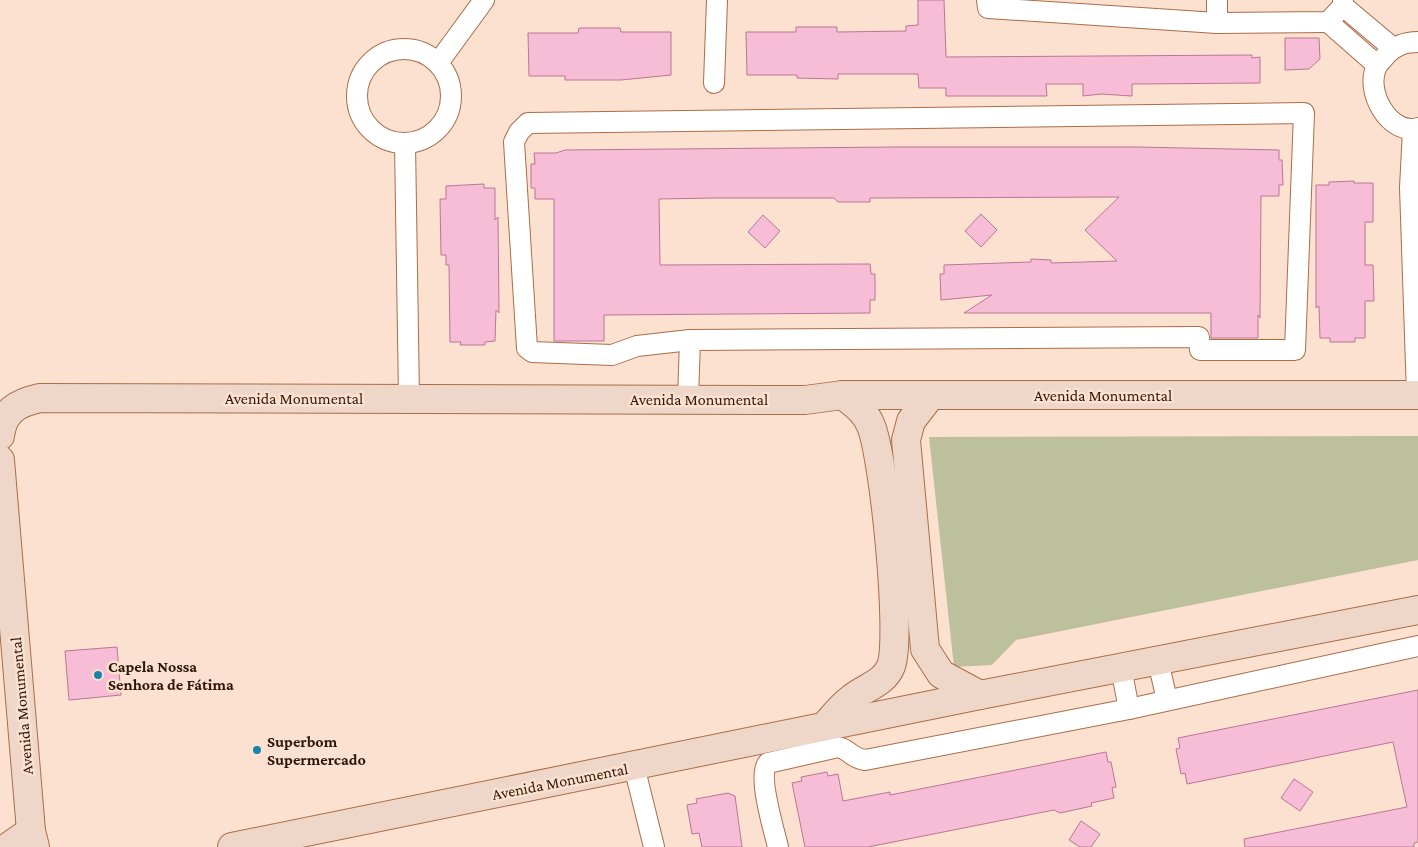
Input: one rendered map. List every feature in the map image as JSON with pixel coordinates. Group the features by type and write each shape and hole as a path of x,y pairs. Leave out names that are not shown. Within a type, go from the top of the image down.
{"street":[{"path":"438,63 484,0"},
{"path":"714,82 716,0"},
{"path":"988,0 988,8 1111,8 1217,23 1328,22 1377,65"},
{"path":"1217,0 1217,23"},
{"path":"1328,22 1343,3 1393,48"},
{"path":"1417,395 1410,188 1416,129 1399,125 1382,112 1374,92 1377,65 1393,48 1407,42 1418,42"},
{"path":"395,50 418,51 438,63 448,78 451,96 448,114 438,129 423,140 404,143 382,138 365,122 357,101 360,78 374,59 395,50"},
{"path":"1304,113 1296,350 1200,350 1199,336 690,340 636,346 612,355 532,352 527,348 514,142 528,123 1304,113"},
{"path":"404,143 409,398"},
{"path":"688,399 690,340"},
{"path":"931,394 910,421 906,440 925,649 942,674 980,695"},
{"name":"Avenida Monumental","path":"0,436 5,408 40,398 805,400 843,395 931,394 1417,395"},
{"path":"825,726 851,698 882,680 890,667 895,649 889,541 876,442 870,424 862,410 843,395"},
{"name":"Avenida Monumental","path":"0,460 33,839 8,847"},
{"name":"Avenida Monumental","path":"232,847 980,695 1418,610"},
{"path":"778,847 764,782 764,770 768,763 838,747 846,750 853,757 865,760 1128,709 1418,646"},
{"path":"1158,661 1167,700"},
{"path":"1121,668 1128,709"},
{"path":"634,766 654,847"}],"green space":[{"path":"1418,436 1418,560 1016,640 992,665 954,667 929,437"}],"building":[{"path":"918,0 944,0 946,57 1252,55 1252,58 1260,57 1260,83 1132,84 1132,96 1101,94 1083,96 1083,84 1046,84 1047,96 946,96 946,88 919,88 918,74 838,74 838,79 797,78 797,75 747,75 746,32 796,32 796,27 837,27 837,32 906,31 906,26 918,25"},
{"path":"579,28 620,28 621,32 671,32 671,75 621,80 565,80 565,76 529,76 528,33 578,33"},
{"path":"1285,38 1319,38 1320,59 1309,69 1285,70"},
{"path":"1137,147 1279,150 1279,160 1282,160 1283,185 1279,185 1279,196 1261,196 1260,318 1258,315 1258,338 1211,338 1211,313 964,313 992,295 941,300 940,274 944,274 944,265 1031,262 1031,259 1051,260 1051,263 1117,261 1085,230 1119,197 870,198 870,202 838,202 834,198 713,198 659,199 660,265 870,264 871,274 875,274 875,300 870,300 870,313 604,315 604,341 554,341 554,199 535,199 535,188 531,188 531,164 535,164 534,153 556,153 565,150"},
{"path":"1354,181 1354,183 1373,183 1373,222 1365,222 1365,265 1373,265 1374,301 1365,301 1365,338 1355,338 1355,342 1330,342 1330,338 1320,338 1319,306 1316,308 1316,185 1329,185 1329,182"},
{"path":"484,184 484,188 495,188 495,220 498,217 499,313 496,310 495,341 485,342 485,345 460,345 461,342 450,342 449,265 446,265 446,255 441,255 440,199 446,199 446,186"},
{"path":"981,214 997,230 981,247 965,231"},
{"path":"763,215 780,231 765,248 748,232"},
{"path":"117,647 121,695 69,700 65,651"},
{"path":"1418,690 1418,842 1414,843 1414,847 1245,847 1244,839 1407,807 1393,742 1187,784 1185,773 1181,774 1176,749 1180,748 1178,738"},
{"path":"1106,752 1108,762 1111,762 1116,787 1112,788 1114,798 1091,803 1092,806 1060,813 1054,810 868,847 805,847 792,783 802,781 801,777 827,772 828,776 838,774 843,801 890,792 890,795"},
{"path":"1294,779 1313,792 1300,811 1281,798"},
{"path":"728,793 735,796 742,847 702,847 699,833 692,834 687,805 697,803 696,799"},
{"path":"1081,821 1100,834 1091,847 1080,847 1069,840"}],"place":[{"name":"Capela Nossa Senhora de Fátima","path":"98,675"},
{"name":"Superbom Supermercado","path":"257,750"}]}
